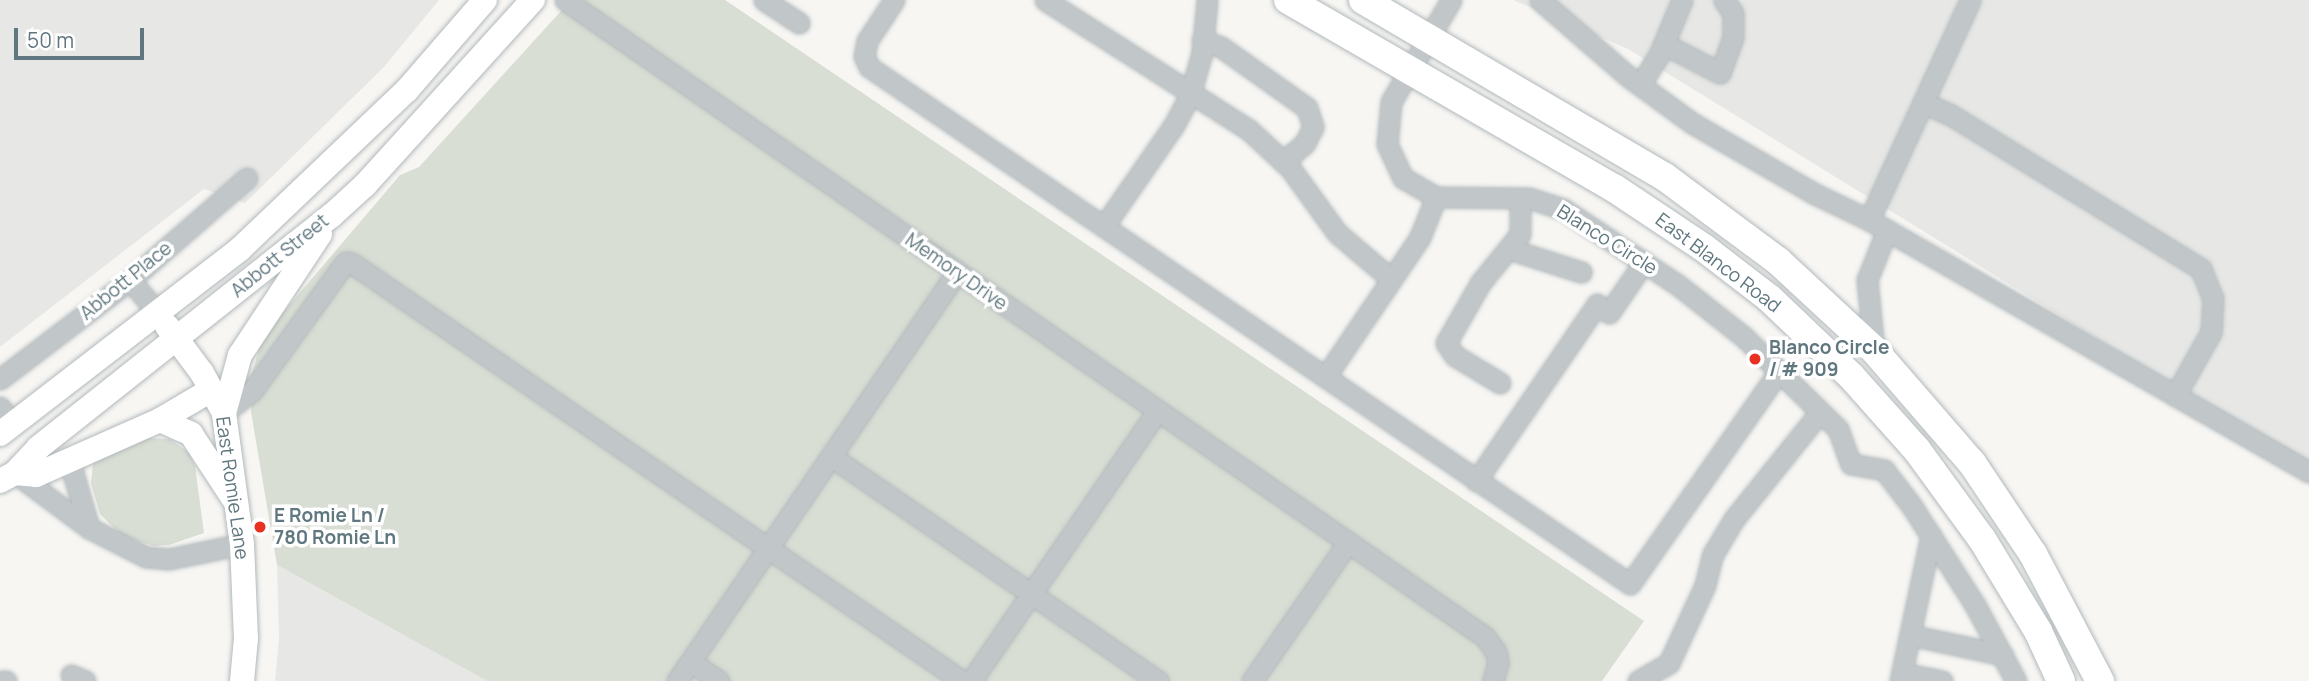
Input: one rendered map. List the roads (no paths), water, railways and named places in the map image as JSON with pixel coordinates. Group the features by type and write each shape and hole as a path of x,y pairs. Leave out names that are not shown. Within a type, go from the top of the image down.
{"highway":[{"name":"East Blanco Road","path":"1289,0 1614,188 1704,248 1769,298 1851,376 1917,450 1982,539 2038,631 2061,681"},
{"name":"East Blanco Road","path":"1363,0 1685,191 1778,261 1874,350 1972,463 2026,542 2073,624 2100,681"}],"main road":[{"name":"Abbott Street","path":"4,422 158,313 240,249 407,90 485,0"},
{"name":"Abbott Street","path":"7,477 38,448 331,216 365,185 533,0"},
{"path":"224,413 240,355 331,216"},
{"name":"East Romie Lane","path":"158,313 224,413 242,544 246,638 243,681"},
{"path":"7,477 36,475 160,419 211,390"},
{"path":"160,419 191,434 238,504"}],"street":[{"name":"Memory Drive","path":"565,0 1346,544 1485,637 1496,652 1498,663 1493,681"},
{"path":"764,0 799,23"},
{"path":"894,0 867,41 864,56 870,67 1630,584 1779,371"},
{"path":"1045,0 1190,95 1249,130 1283,162 1337,233 1391,279"},
{"path":"1104,226 1174,125 1190,95 1202,40 1207,0"},
{"name":"Blanco Circle","path":"1451,0 1391,102 1387,144 1403,178 1436,197 1520,198 1563,209 1644,262 1709,309 1779,371 1840,434 1851,464 1884,470 1931,535"},
{"path":"1540,0 1640,85 1692,123 1813,193 1878,225 2309,472"},
{"path":"1640,85 1664,44 1682,0"},
{"path":"1664,44 1720,73 1733,38 1733,13 1724,0"},
{"path":"1874,350 1867,280 1878,225 1924,103 1969,0"},
{"path":"1202,40 1221,47 1307,108 1313,127 1305,143 1283,162"},
{"path":"1924,103 1951,115 2201,269 2213,298 2211,332 2175,396"},
{"name":"Abbott Place","path":"0,379 130,280 247,178"},
{"path":"1326,376 1420,237 1436,197"},
{"path":"1500,383 1455,356 1446,343 1482,282 1520,234 1520,198"},
{"path":"1509,249 1581,272"},
{"path":"224,413 253,391 346,262 353,264 962,681"},
{"path":"1476,481 1597,304 1609,313 1644,262"},
{"path":"677,681 956,273"},
{"path":"130,280 158,313"},
{"path":"971,681 1157,411"},
{"path":"1638,681 1669,663 1705,585 1713,554 1734,519 1820,412"},
{"path":"832,457 1030,596 1158,681"},
{"path":"69,459 89,528"},
{"path":"7,477 89,528 146,557 169,559 242,544"},
{"path":"1931,535 1901,677 1942,681"},
{"path":"1931,535 2003,654 2016,681"},
{"path":"1252,681 1346,544"},
{"path":"1910,635 2003,654"},
{"path":"691,662 719,681"}],"place":[{"name":"Blanco Circle / # 909","path":"1755,359"},
{"name":"E Romie Ln / 780 Romie Ln","path":"260,527"}]}
